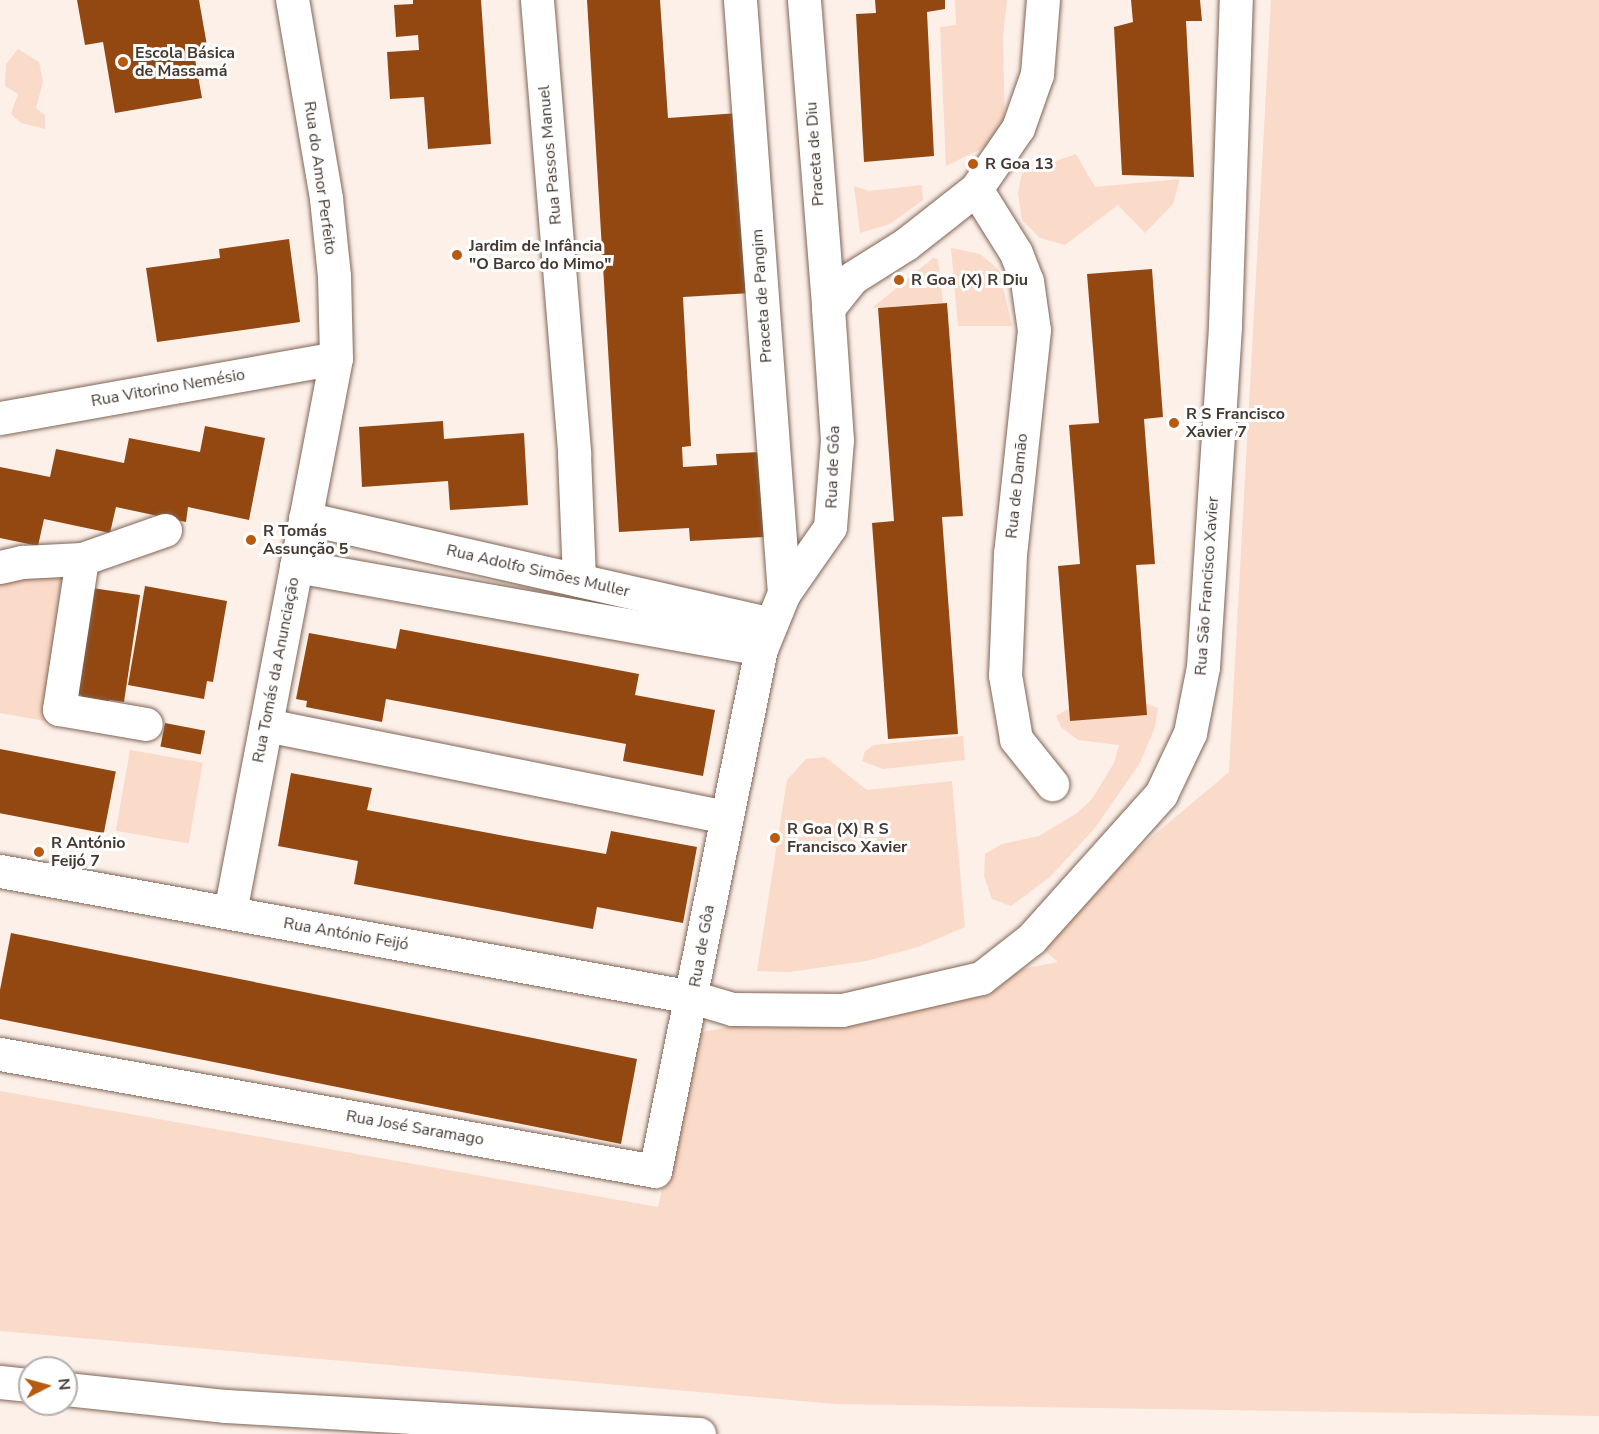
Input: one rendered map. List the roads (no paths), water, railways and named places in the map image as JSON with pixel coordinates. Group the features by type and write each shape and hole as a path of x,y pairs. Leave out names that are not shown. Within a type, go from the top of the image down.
{"main road":[{"name":"Rua do Amor Perfeito","path":"292,0 326,198 334,276 336,358"},
{"name":"Rua Passos Manuel","path":"537,0 574,454 579,580"},
{"name":"Praceta de Pangim","path":"740,0 784,593"},
{"name":"Praceta de Diu","path":"804,0 828,308"},
{"path":"828,308 852,278 906,244 976,189 1018,128 1026,106 1037,74 1042,0"},
{"name":"Rua São Francisco Xavier","path":"693,998 732,1009 842,1010 981,978 1031,939 1161,794 1190,733 1203,668 1229,246 1236,0"},
{"name":"Rua de Damão","path":"976,189 1016,253 1027,281 1034,330 1010,553 1005,675 1016,739 1052,784"},
{"name":"Rua de Gôa","path":"693,998 726,817 766,637 784,593 831,527 837,440 828,308"},
{"name":"Rua Vitorino Nemésio","path":"0,418 336,358"},
{"name":"Rua Tomás da Anunciação","path":"230,912 336,358"},
{"name":"Rua Adolfo Simões Muller","path":"305,518 579,580 766,637"},
{"path":"0,567 22,562 82,559 165,530"},
{"path":"82,559 60,709 146,724"},
{"name":"Rua Adolfo Simões Muller","path":"296,566 766,637"},
{"path":"266,725 726,817"},
{"name":"Rua António Feijó","path":"0,871 693,998"},
{"name":"Rua José Saramago","path":"0,1054 655,1171 693,998"},
{"path":"0,1382 18,1384"},
{"path":"78,1390 226,1406 699,1434"}],"place":[{"name":"Escola Básica de Massamá","path":"123,62"},
{"name":"R Goa 13","path":"973,164"},
{"name":"Jardim de Infância \"O Barco do Mimo\"","path":"457,255"},
{"name":"R Goa (X) R Diu","path":"899,280"},
{"name":"R S Francisco Xavier 7","path":"1174,423"},
{"name":"R Tomás Assunção 5","path":"251,540"},
{"name":"R Goa (X) R S Francisco Xavier","path":"775,838"},
{"name":"R António Feijó 7","path":"39,852"}]}
